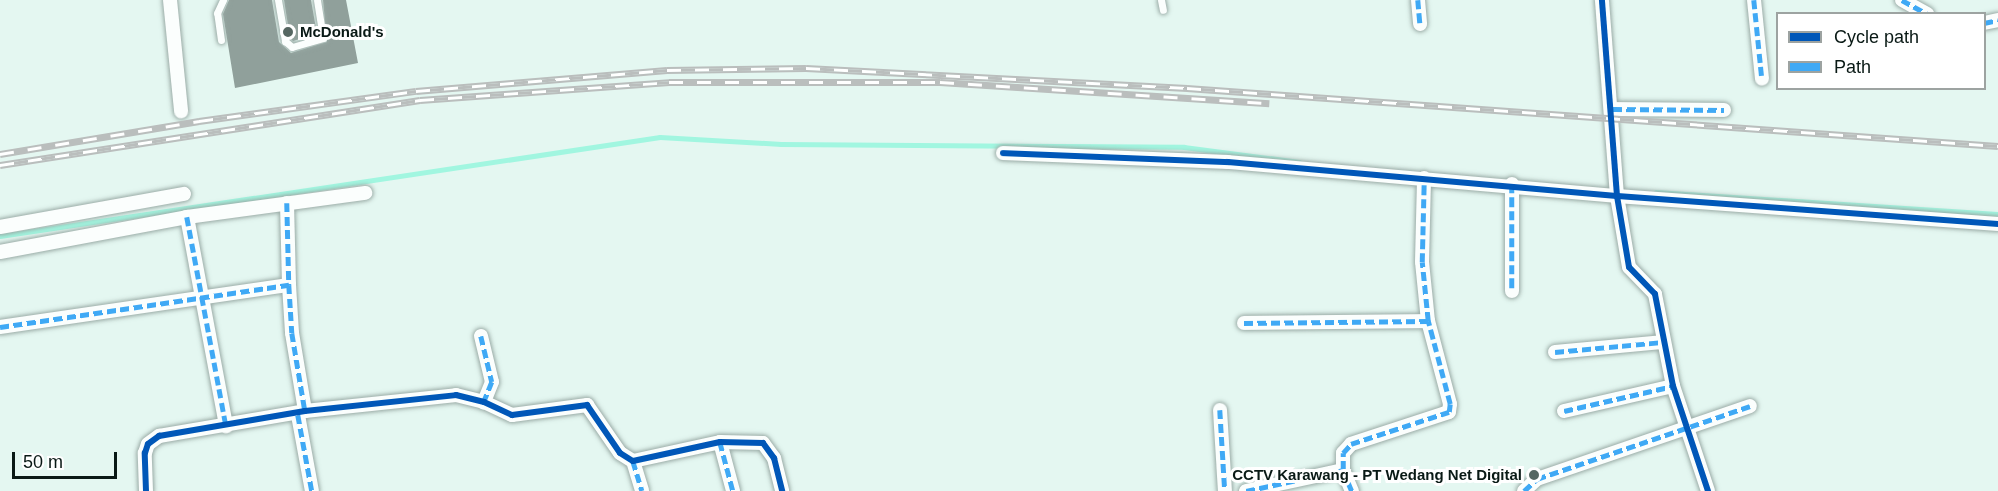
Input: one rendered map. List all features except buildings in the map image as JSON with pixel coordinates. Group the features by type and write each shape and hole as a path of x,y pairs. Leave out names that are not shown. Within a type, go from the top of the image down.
{"street":[{"path":"170,0 181,111"},
{"path":"1418,0 1420,24"},
{"path":"1602,0 1613,109 1617,192 1629,267 1655,294 1662,342 1673,386 1708,491"},
{"path":"1754,0 1762,79"},
{"path":"1902,0 1923,12"},
{"path":"1613,109 1724,111"},
{"path":"1003,153 1123,155 1617,192 1998,224"},
{"path":"1352,491 1343,470 1343,453 1351,444 1449,412 1450,404 1428,321 1422,262 1424,178"},
{"path":"1512,184 1512,291"},
{"path":"0,227 119,218 187,217 365,193"},
{"path":"0,252 119,218 184,194"},
{"path":"287,203 292,333 312,491"},
{"path":"187,217 226,426"},
{"path":"0,327 289,285"},
{"path":"1244,323 1428,321"},
{"path":"481,336 492,382 484,402"},
{"path":"1555,352 1662,342"},
{"path":"1564,411 1673,386"},
{"path":"146,491 145,453 152,440 302,413 438,396 484,402 512,416 587,405 620,453 633,461 642,491"},
{"path":"1524,491 1537,479 1686,430 1750,406"},
{"path":"1220,410 1225,491"},
{"path":"633,461 720,442 767,445 774,458 782,491"},
{"path":"720,442 733,491"},
{"path":"1246,491 1343,470"}],"lane":[{"path":"221,40 217,13 223,0"},
{"path":"278,0 285,41 292,47 323,38 317,0"},
{"path":"1161,0 1163,10"}],"waterway":[{"path":"0,236 660,137 781,144 1184,147 1299,162"},
{"path":"1656,192 1998,214"}],"railway":[{"path":"0,154 199,121 416,91 667,70 806,68 1187,88 1998,146"},
{"path":"0,165 420,100 669,82 940,82 1269,103"}],"marked path":[{"path":"1418,0 1420,24"},
{"path":"1754,0 1762,79"},
{"path":"1902,0 1923,12"},
{"path":"1986,23 1998,20"},
{"path":"1613,109 1724,110"},
{"path":"1244,323 1428,321 1422,262 1424,178"},
{"path":"1512,184 1512,291"},
{"path":"287,203 289,285"},
{"path":"187,217 226,426"},
{"path":"0,327 289,285 292,333 305,411"},
{"path":"1343,470 1343,453 1351,444 1449,412 1450,404 1428,321"},
{"path":"481,336 492,382 484,402"},
{"path":"1555,352 1662,342"},
{"path":"1564,411 1673,386"},
{"path":"1524,491 1537,479 1750,406"},
{"path":"1220,410 1225,491"},
{"path":"298,415 312,491"},
{"path":"720,442 733,491"},
{"path":"633,461 642,491"},
{"path":"1246,491 1343,470 1352,491"}],"cycle path":[{"path":"1003,153 1228,162 1617,196 1602,0"},
{"path":"1708,491 1673,386 1655,294 1629,267 1617,196 1998,224"},
{"path":"146,491 145,453 148,444 159,436 305,411 456,395 484,402 512,415 587,405 620,453 633,461 720,442 763,443 774,458 782,491"}],"place":[{"name":"McDonald's","path":"288,32"},
{"name":"CCTV Karawang - PT Wedang Net Digital","path":"1534,475"}]}
